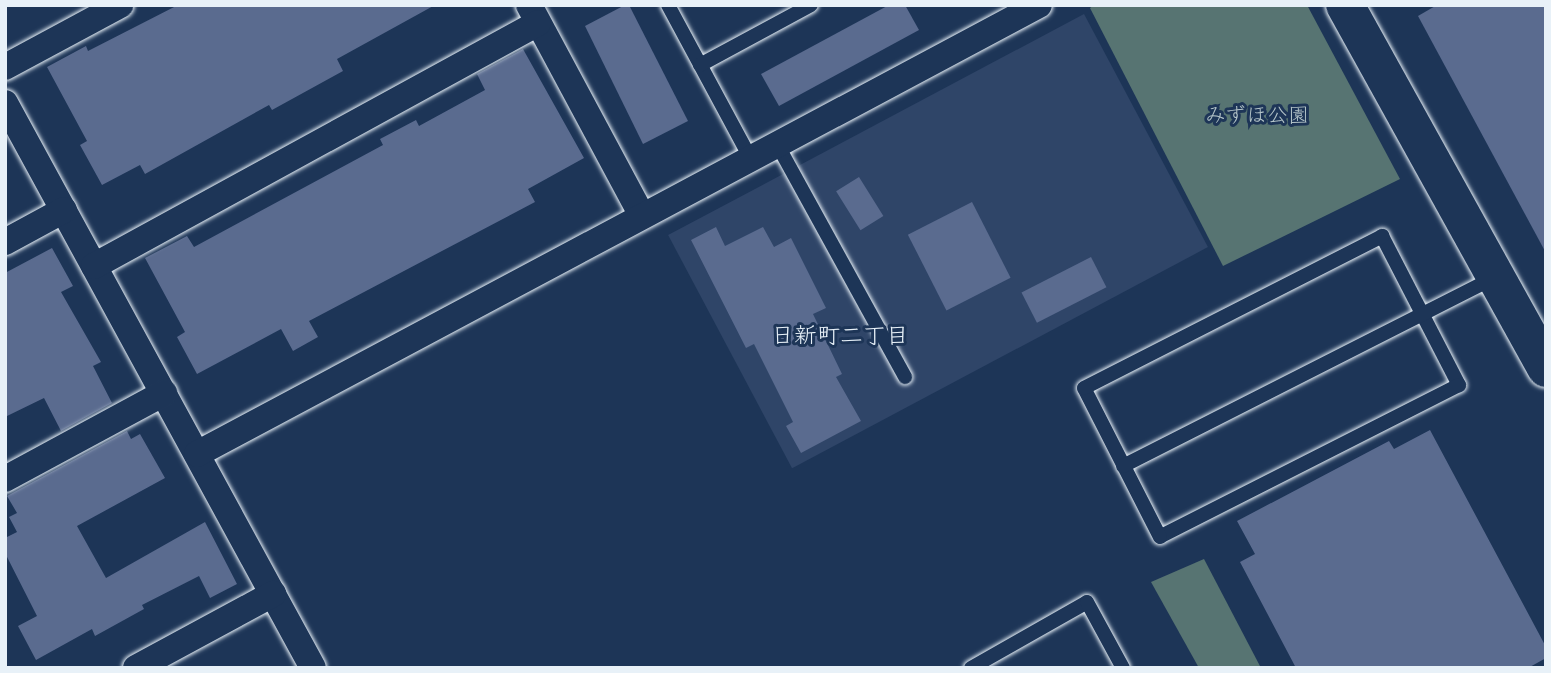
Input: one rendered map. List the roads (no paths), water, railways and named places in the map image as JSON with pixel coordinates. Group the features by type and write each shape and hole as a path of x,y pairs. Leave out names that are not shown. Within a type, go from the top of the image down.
{"street":[{"path":"5,67 120,5"},
{"path":"197,454 1039,5"},
{"path":"1345,5 1546,368"},
{"path":"94,265 534,14 642,216"},
{"path":"5,103 313,668"},
{"path":"5,242 64,210"},
{"path":"5,479 164,393"},
{"path":"136,668 273,594"}],"lane":[{"path":"668,5 751,159"},
{"path":"700,65 811,5"},
{"path":"777,144 905,377"},
{"path":"1382,236 1422,314 1459,385 1160,537 1084,388 1382,236"},
{"path":"1123,466 1496,278"},
{"path":"971,668 1087,602 1123,668"}],"district":[{"name":"日新町二丁目","path":"840,339"}],"park label":[{"name":"みずほ公園","path":"1257,119"}]}
